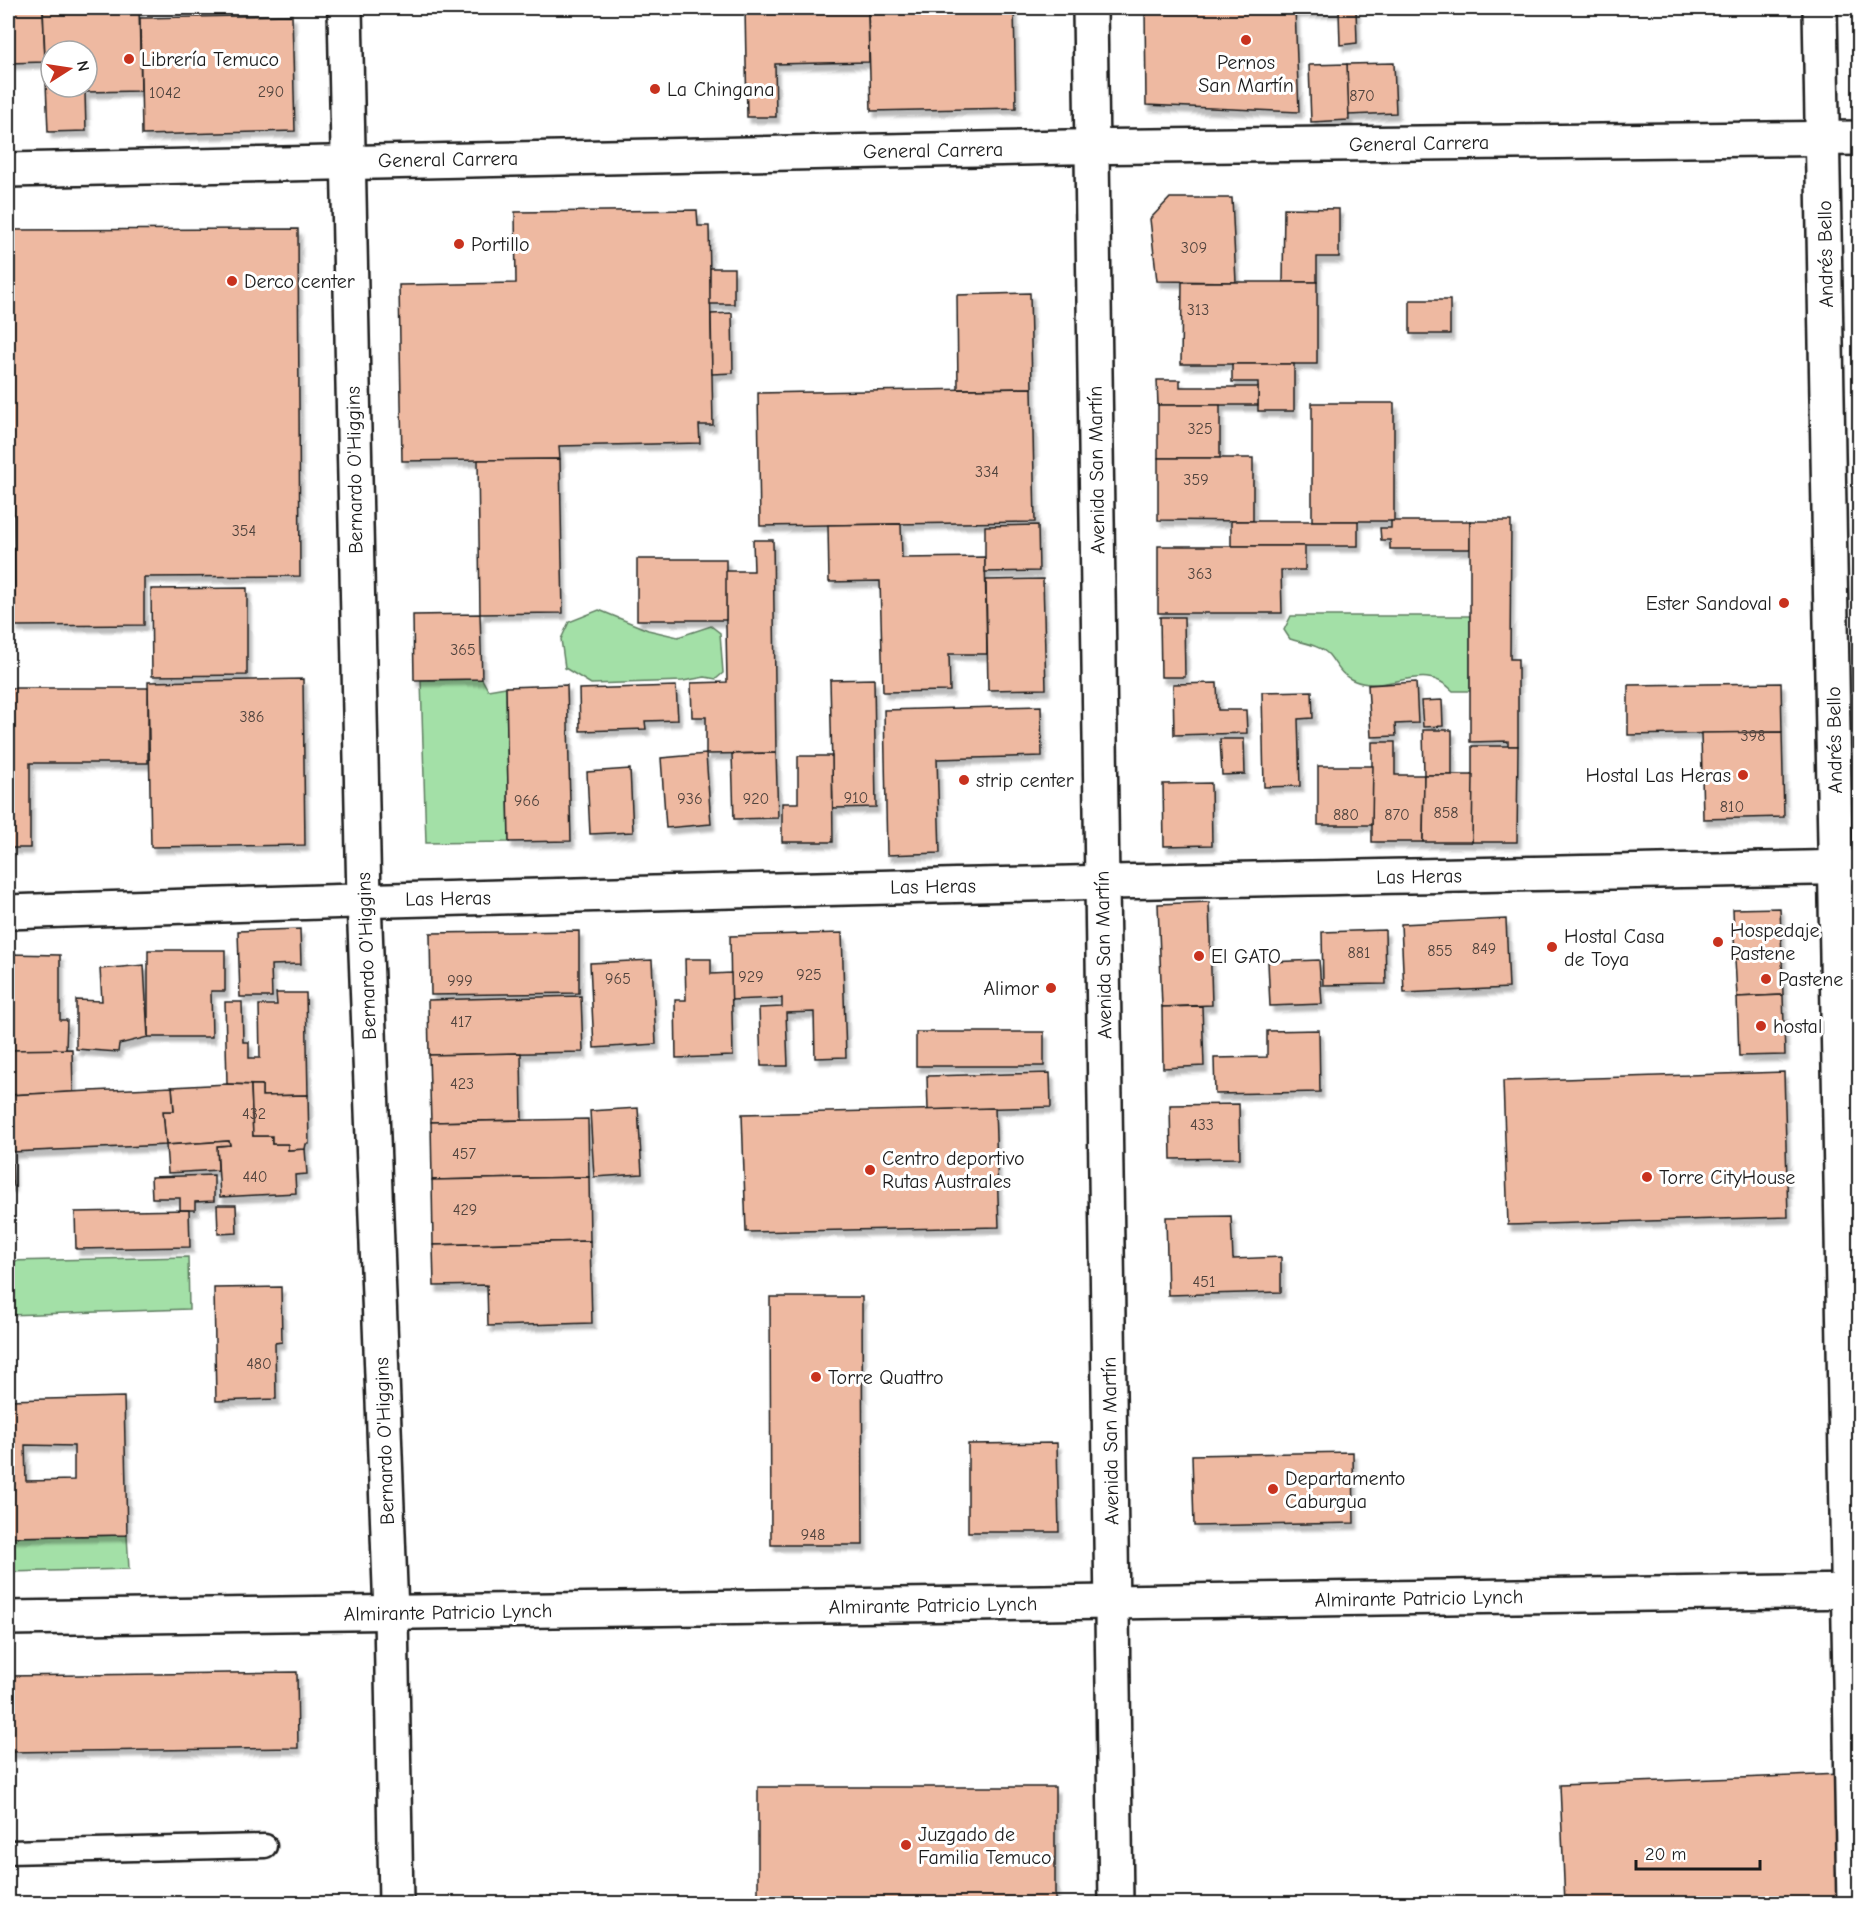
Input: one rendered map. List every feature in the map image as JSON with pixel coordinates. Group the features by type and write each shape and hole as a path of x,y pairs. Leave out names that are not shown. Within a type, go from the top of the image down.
{"street":[{"name":"Bernardo O'Higgins","path":"345,8 364,900 391,1613 396,1904"},
{"name":"Avenida San Martín","path":"1090,8 1116,1904"},
{"name":"Andrés Bello","path":"1820,8 1848,867 1854,1591 1854,1904"},
{"name":"General Carrera","path":"8,170 347,161 1092,147 1860,138"},
{"name":"Las Heras","path":"8,912 364,900 1848,867"},
{"name":"Almirante Patricio Lynch","path":"8,1618 1854,1591"}],"lane":[{"path":"8,1852 265,1846"}],"green space":[{"path":"599,610 648,630 678,637 711,626 720,633 723,673 716,679 705,677 683,681 591,684 565,668 561,639 569,622"},
{"path":"1291,616 1470,616 1470,691 1453,691 1442,682 1430,678 1381,684 1368,684 1350,679 1325,652 1290,639 1284,630"},
{"path":"482,679 488,690 506,687 509,842 426,843 421,680"},
{"path":"188,1257 189,1309 8,1315 8,1261"},
{"path":"127,1535 129,1569 8,1572 8,1537"}],"building":[{"path":"8,8 43,8 44,39 39,39 39,62 8,63"},
{"path":"43,8 139,8 141,91 99,92 99,39 44,39"},
{"path":"745,8 868,8 869,62 775,64 776,117 747,117"},
{"path":"868,8 1014,8 1016,108 871,111"},
{"path":"1145,8 1295,8 1299,112 1146,105"},
{"path":"1295,8 1356,8 1357,43 1340,45 1339,11 1295,12"},
{"path":"292,15 295,131 142,135 140,18"},
{"path":"1394,63 1396,113 1348,115 1347,64"},
{"path":"1347,64 1349,120 1311,122 1309,65"},
{"path":"47,99 85,99 86,131 48,132"},
{"path":"1170,198 1232,198 1236,282 1157,281 1150,219"},
{"path":"1284,208 1339,209 1339,257 1317,257 1317,282 1283,282"},
{"path":"697,210 698,226 709,226 713,425 699,425 700,443 559,446 560,459 402,461 399,285 516,283 515,212"},
{"path":"298,229 300,576 144,577 144,625 15,626 13,438 8,438 8,230"},
{"path":"710,268 734,268 734,304 710,304"},
{"path":"1182,282 1317,282 1317,364 1181,364"},
{"path":"1030,293 1032,388 958,389 957,295"},
{"path":"1410,300 1450,300 1450,334 1410,334"},
{"path":"732,313 733,373 712,374 711,314"},
{"path":"1232,364 1294,364 1294,411 1258,411 1258,382 1232,382"},
{"path":"1157,380 1180,380 1180,387 1258,387 1258,405 1158,405"},
{"path":"1032,388 1035,522 760,526 758,393"},
{"path":"1312,403 1394,403 1394,521 1312,521"},
{"path":"1158,405 1220,405 1220,458 1158,458"},
{"path":"1158,458 1253,458 1253,521 1158,520"},
{"path":"560,459 563,613 480,614 478,460"},
{"path":"1231,521 1358,521 1358,546 1231,546"},
{"path":"1391,521 1470,521 1470,549 1390,549 1390,540 1381,540 1380,528 1391,528"},
{"path":"1470,521 1511,521 1510,659 1518,659 1518,746 1508,746 1508,741 1470,742"},
{"path":"901,524 902,558 985,557 987,654 949,654 950,691 883,692 880,581 829,582 828,525"},
{"path":"1038,525 1039,571 985,572 985,526"},
{"path":"753,540 773,540 776,753 706,754 706,717 692,717 691,683 727,682 725,571 754,571"},
{"path":"1158,546 1305,546 1305,570 1281,570 1282,613 1158,613"},
{"path":"637,559 726,559 726,620 637,620"},
{"path":"1043,579 1046,689 988,690 986,580"},
{"path":"247,588 247,675 152,676 151,589"},
{"path":"480,614 482,679 414,680 413,615"},
{"path":"1160,617 1184,617 1185,677 1161,677"},
{"path":"303,679 305,845 151,847 148,682"},
{"path":"874,679 876,807 833,808 830,680"},
{"path":"1416,682 1418,723 1395,724 1396,736 1371,737 1368,685"},
{"path":"1217,683 1218,710 1246,710 1247,733 1174,735 1173,684"},
{"path":"1781,683 1782,732 1628,735 1628,685"},
{"path":"567,685 571,841 509,842 506,687"},
{"path":"676,686 678,720 645,721 646,729 580,731 579,689"},
{"path":"8,688 148,688 148,763 30,763 30,848 8,848"},
{"path":"1312,691 1313,718 1298,719 1300,786 1264,787 1262,692"},
{"path":"1442,700 1443,726 1423,727 1421,701"},
{"path":"1041,706 1042,756 937,759 940,853 887,855 884,710"},
{"path":"1423,730 1452,730 1452,775 1424,775"},
{"name":"Hostal Las Heras","path":"1782,732 1784,817 1703,819 1701,733"},
{"path":"1220,739 1244,739 1245,774 1222,775"},
{"path":"1372,742 1395,742 1395,775 1424,775 1423,842 1372,842"},
{"path":"1472,746 1518,746 1517,842 1472,842"},
{"path":"776,753 778,818 734,819 732,754"},
{"path":"706,754 711,824 666,828 661,758"},
{"path":"798,756 832,756 833,842 782,842 782,803 798,803"},
{"path":"1318,766 1373,766 1372,825 1318,825"},
{"path":"630,769 633,832 590,834 587,772"},
{"path":"1424,775 1473,775 1472,842 1423,842"},
{"path":"1211,783 1212,845 1164,846 1163,784"},
{"path":"1209,902 1212,1005 1162,1007 1158,904"},
{"path":"1780,908 1782,957 1735,959 1733,909"},
{"path":"1506,919 1509,988 1404,993 1401,924"},
{"path":"300,929 301,964 271,965 272,997 240,997 238,931"},
{"path":"1385,930 1386,984 1323,985 1322,932"},
{"path":"579,931 579,993 431,995 430,933"},
{"path":"842,933 846,1057 815,1058 814,1012 786,1013 788,1066 761,1066 759,1008 782,1007 782,998 731,1000 730,936"},
{"path":"148,950 225,950 225,991 211,991 212,1037 148,1037"},
{"path":"8,954 60,955 60,1020 67,1020 66,1050 8,1050"},
{"path":"1782,957 1783,995 1737,997 1735,959"},
{"path":"685,959 711,959 711,974 731,973 733,1056 676,1058 675,1000 686,1000"},
{"path":"652,960 656,1044 594,1048 590,963"},
{"path":"1319,960 1322,1004 1270,1006 1268,962"},
{"path":"144,965 148,1037 119,1044 118,1052 76,1049 76,1000 102,1001 100,969"},
{"path":"276,993 306,993 308,1095 262,1096 262,1085 227,1084 225,1002 242,1002 243,1042 249,1042 249,1058 260,1058 259,1005 277,1005"},
{"name":"hostal","path":"1783,995 1785,1055 1739,1056 1737,997"},
{"path":"581,996 583,1052 429,1055 428,1000"},
{"path":"1202,1006 1204,1066 1163,1068 1162,1007"},
{"path":"1319,1030 1320,1092 1215,1094 1214,1058 1267,1057 1267,1031"},
{"path":"916,1032 1044,1032 1044,1066 916,1066"},
{"path":"72,1049 73,1092 8,1095 8,1050"},
{"path":"521,1053 522,1120 431,1122 429,1055"},
{"name":"Torre CityHouse","path":"1784,1072 1788,1217 1508,1225 1503,1081"},
{"path":"1050,1073 1051,1107 928,1110 927,1076"},
{"path":"251,1085 253,1136 272,1136 272,1144 288,1144 288,1150 305,1149 307,1174 295,1175 296,1193 220,1197 217,1146 230,1145 229,1141 166,1145 163,1111 174,1111 172,1087"},
{"path":"251,1085 262,1085 262,1096 308,1095 309,1144 306,1144 305,1149 288,1150 288,1144 272,1144 272,1136 253,1136"},
{"path":"172,1087 174,1111 163,1111 166,1145 12,1152 13,1186 8,1186 8,1095"},
{"path":"1239,1104 1240,1158 1171,1159 1170,1105"},
{"path":"638,1108 642,1174 594,1177 590,1111"},
{"name":"Centro deportivo Rutas Australes","path":"995,1108 999,1227 746,1232 742,1114"},
{"path":"588,1119 589,1177 432,1180 431,1122"},
{"path":"229,1141 230,1145 217,1146 218,1170 168,1173 166,1145"},
{"path":"214,1175 214,1201 195,1202 195,1210 180,1210 180,1198 152,1198 151,1177"},
{"path":"589,1177 590,1241 433,1245 432,1180"},
{"path":"217,1205 236,1205 237,1233 218,1234"},
{"path":"189,1210 190,1247 76,1249 75,1212"},
{"path":"1231,1216 1233,1259 1281,1257 1281,1292 1168,1295 1166,1217"},
{"path":"590,1241 592,1323 488,1326 487,1285 434,1286 433,1245"},
{"path":"281,1287 282,1342 275,1343 276,1399 216,1401 214,1288"},
{"name":"Torre Quattro","path":"770,1297 862,1297 863,1545 771,1545"},
{"path":"124,1397 127,1535 8,1537 8,1400","holes":["25,1445 74,1446 74,1480 26,1481"]},
{"path":"1057,1443 1059,1532 968,1532 968,1444"},
{"name":"Departamento Caburgua","path":"1353,1452 1354,1523 1194,1526 1192,1455"},
{"path":"297,1672 298,1748 8,1752 8,1676"},
{"path":"1841,1774 1846,1904 1565,1904 1560,1785"},
{"name":"Juzgado de Familia Temuco","path":"758,1787 1055,1787 1055,1904 758,1904"},
{"path":"296,1898 296,1904 19,1903"}],"place":[{"name":"Pernos San Martín","path":"1246,40"},
{"name":"Librería Temuco","path":"129,59"},
{"name":"La Chingana","path":"655,89"},
{"name":"Portillo","path":"459,244"},
{"name":"Derco center","path":"232,281"},
{"name":"Ester Sandoval","path":"1784,603"},
{"name":"Hostal Las Heras","path":"1743,775"},
{"name":"strip center","path":"964,780"},
{"name":"Hospedaje Pastene","path":"1718,942"},
{"name":"Hostal Casa de Toya","path":"1552,947"},
{"name":"El GATO","path":"1199,956"},
{"name":"Pastene","path":"1766,979"},
{"name":"Alimor","path":"1051,988"},
{"name":"hostal","path":"1761,1026"},
{"name":"Centro deportivo Rutas Australes","path":"870,1170"},
{"name":"Torre CityHouse","path":"1647,1177"},
{"name":"Torre Quattro","path":"816,1377"},
{"name":"Departamento Caburgua","path":"1273,1489"},
{"name":"Juzgado de Familia Temuco","path":"906,1845"}]}
